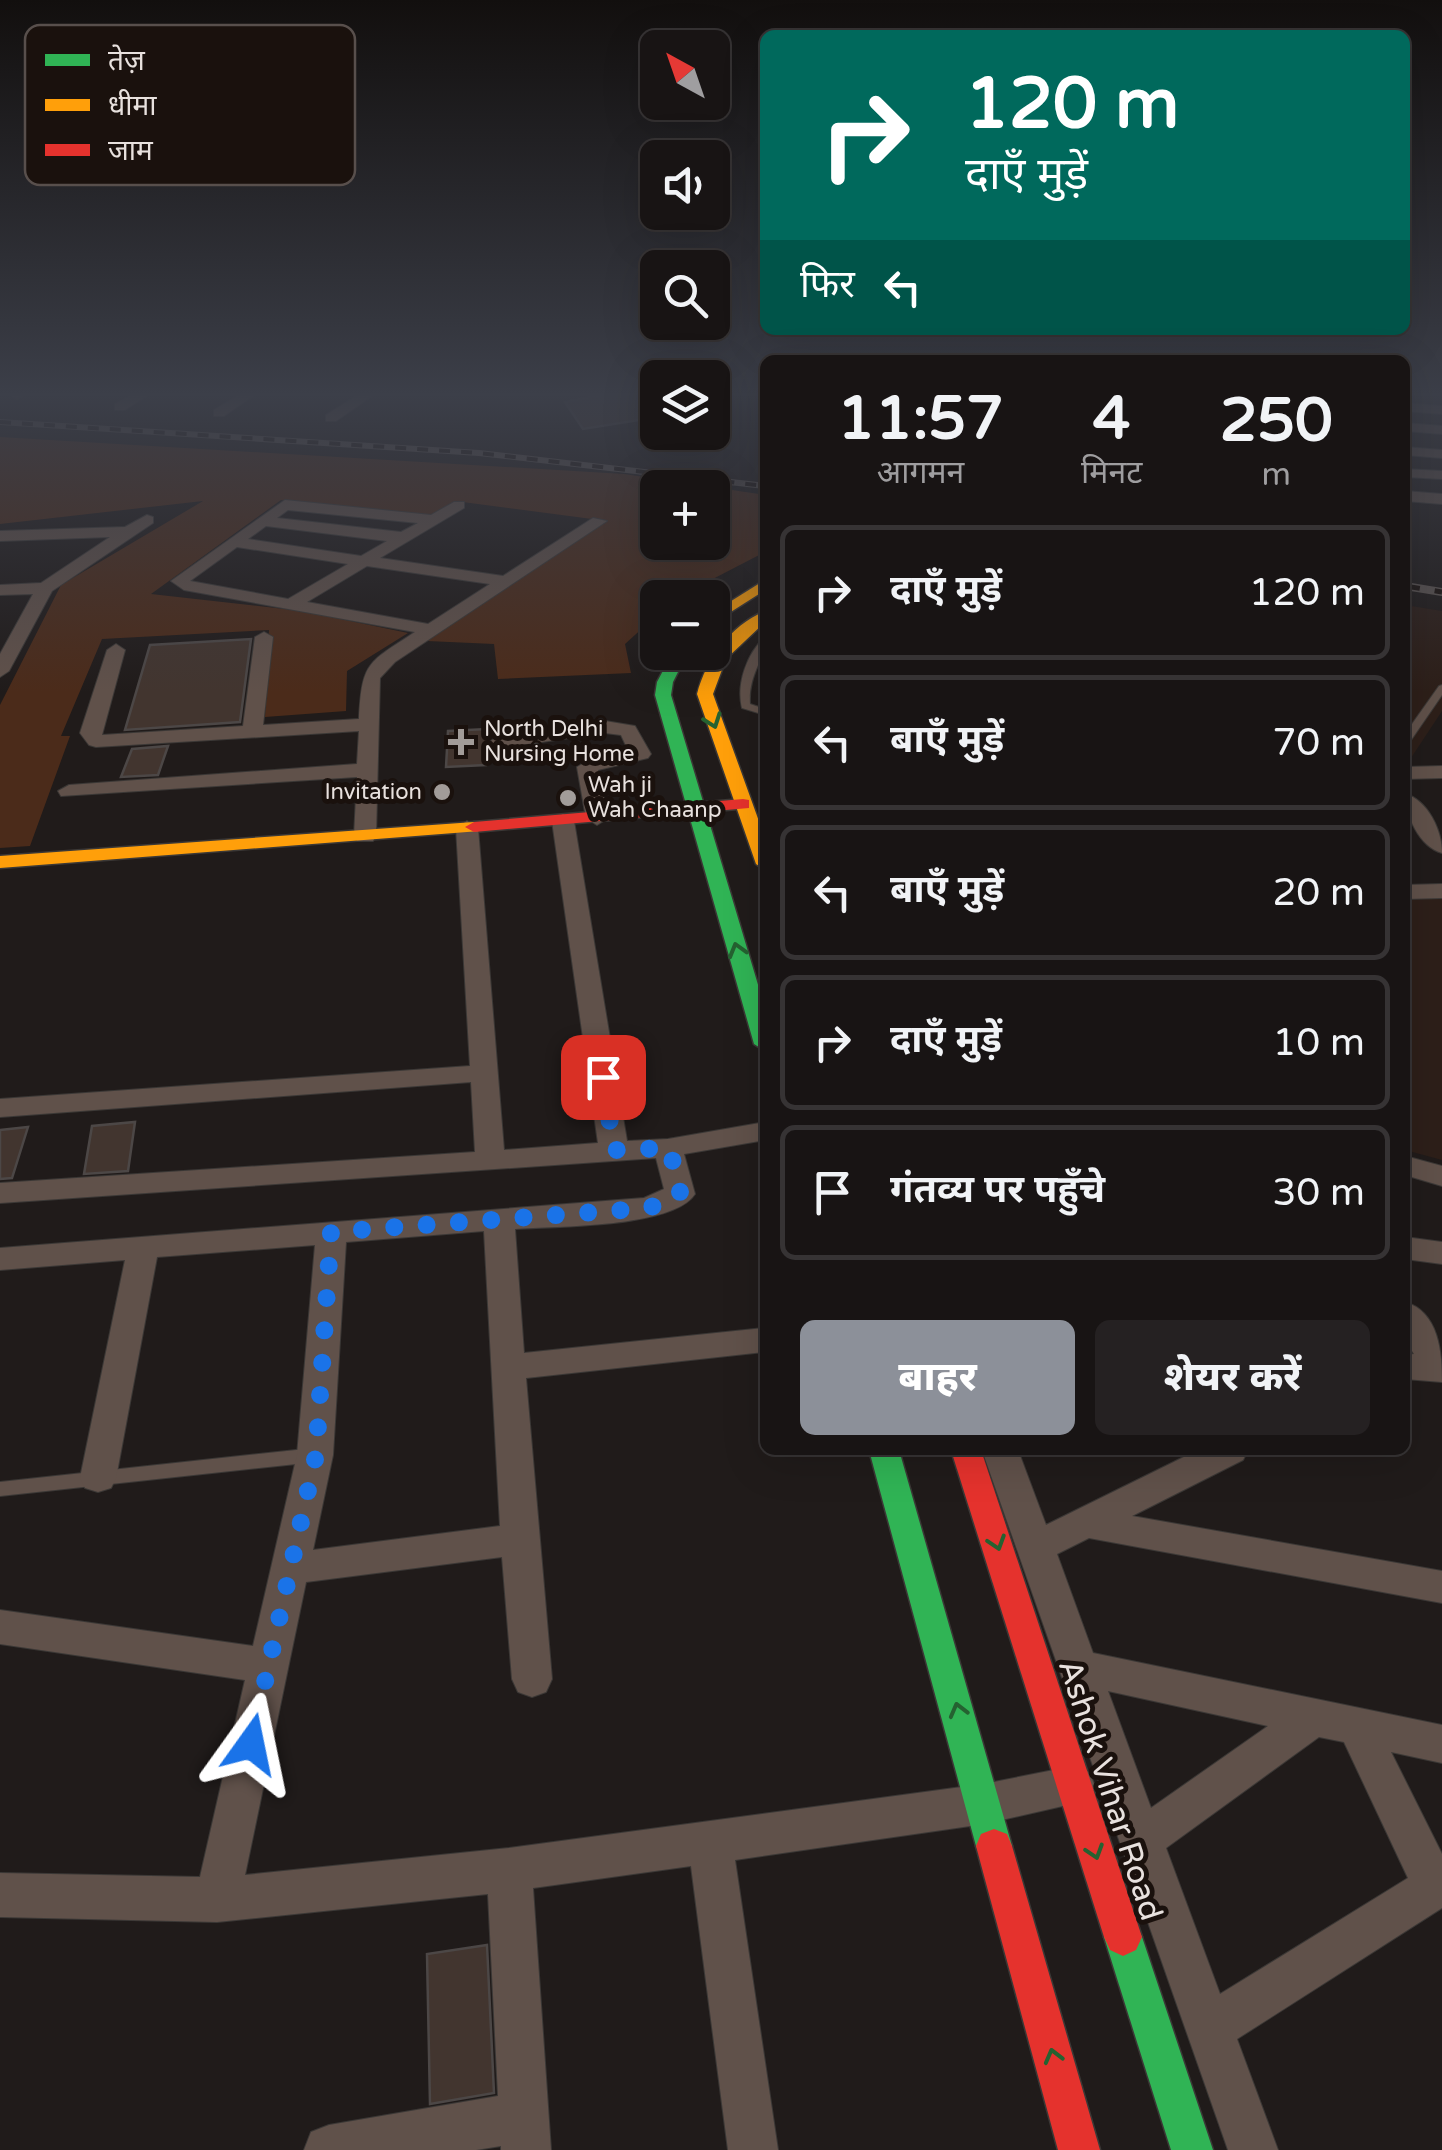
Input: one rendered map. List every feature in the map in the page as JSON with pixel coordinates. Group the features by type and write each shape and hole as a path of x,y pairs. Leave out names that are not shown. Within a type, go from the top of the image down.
{"main road":[{"path":"730,608 760,587"},
{"path":"760,619 722,652 709,669 706,684 708,708 734,780 754,802 760,835"},
{"path":"672,670 662,695 760,1027"},
{"path":"0,862 597,818 754,802"},
{"path":"885,1455 1079,2150"},
{"name":"Ashok Vihar Road","path":"968,1455 1192,2150"}],"street":[{"path":"1410,496 1442,499"},
{"path":"432,630 179,583 280,507 298,504 438,520"},
{"path":"293,604 459,505"},
{"path":"2,664 9,633 45,588 146,520"},
{"path":"261,521 407,538"},
{"path":"365,836 370,677 388,658 599,521"},
{"path":"0,536 129,532"},
{"path":"234,542 508,582"},
{"path":"0,590 45,588"},
{"path":"252,732 264,637"},
{"path":"116,650 91,738 109,742 368,724"},
{"path":"499,742 605,728 628,730 641,754 586,767 597,818"},
{"path":"69,791 367,770"},
{"path":"1410,773 1437,778"},
{"path":"1410,806 1442,846"},
{"path":"563,820 614,1150"},
{"path":"467,828 490,1158"},
{"path":"1410,889 1442,891"},
{"path":"0,1108 486,1073"},
{"path":"0,1192 668,1148 760,1131"},
{"path":"0,1260 649,1208 680,1194 680,1182 668,1148"},
{"path":"1410,1166 1442,1176"},
{"path":"499,1219 532,1679"},
{"path":"217,1900 316,1455 331,1232"},
{"path":"98,1478 143,1248"},
{"path":"1410,1249 1442,1254"},
{"path":"1410,1324 1432,1367"},
{"path":"508,1367 760,1341"},
{"path":"1002,1455 1253,2150"},
{"path":"1034,1548 1220,1455"},
{"path":"1089,1523 1442,1587"},
{"path":"293,1568 519,1539"},
{"path":"0,1627 268,1666"},
{"path":"1076,1667 1442,1744"},
{"path":"1139,1842 1312,1718"},
{"path":"1207,2030 1438,1884 1358,1728"},
{"path":"0,1895 217,1900 508,1870 984,1804 1074,1786"},
{"path":"710,1842 753,2150"},
{"path":"329,2150 525,2133 508,1870"}],"lane":[{"path":"760,649 748,670 744,694 745,706 760,710"},
{"path":"1410,734 1442,688"},
{"path":"0,1488 316,1455"}],"shaded area":[{"path":"0,491 640,491 640,560 730,560 730,491 760,494 760,555 711,580 640,580 640,630 625,644 631,673 498,679 494,644 405,640 592,519 455,501 432,516 281,500 151,594 302,611 408,633 347,671 346,711 265,717 269,630 102,639 61,736 70,736 30,846 0,848 0,705 61,585 203,501 0,524"},
{"path":"1410,606 1442,611 1442,711 1410,759"},
{"path":"1442,898 1442,1160 1410,1151 1410,899"}],"building":[{"path":"251,639 240,722 125,730 150,645"},
{"path":"487,729 486,765 446,767 448,731"},
{"path":"168,746 158,775 121,777 132,749"},
{"path":"135,1122 128,1171 84,1174 92,1126"},
{"path":"28,1127 12,1178 0,1179 0,1130"},
{"path":"487,1945 494,2093 430,2104 427,1954"}],"railway":[{"path":"1410,587 1442,592"}],"traffic: fast":[{"path":"671,670 663,695 760,1027"},
{"path":"885,1455 994,1846"},
{"path":"1123,1937 1192,2150"}],"traffic: slow":[{"path":"730,608 760,587"},
{"path":"760,619 726,648 713,669 705,694 760,850"},
{"path":"0,862 474,827"}],"traffic: jam":[{"path":"474,827 743,804"},
{"path":"968,1455 1123,1937"},
{"path":"994,1846 1079,2150"}],"place":[{"name":"North Delhi Nursing Home","path":"461,742"},
{"name":"Invitation","path":"442,792"},
{"name":"Wah ji Wah Chaanp","path":"568,798"}],"route":[{"path":"251,1744 316,1455 331,1232 649,1208 669,1202 680,1194 680,1182 668,1148 614,1150 603,1077"}]}
